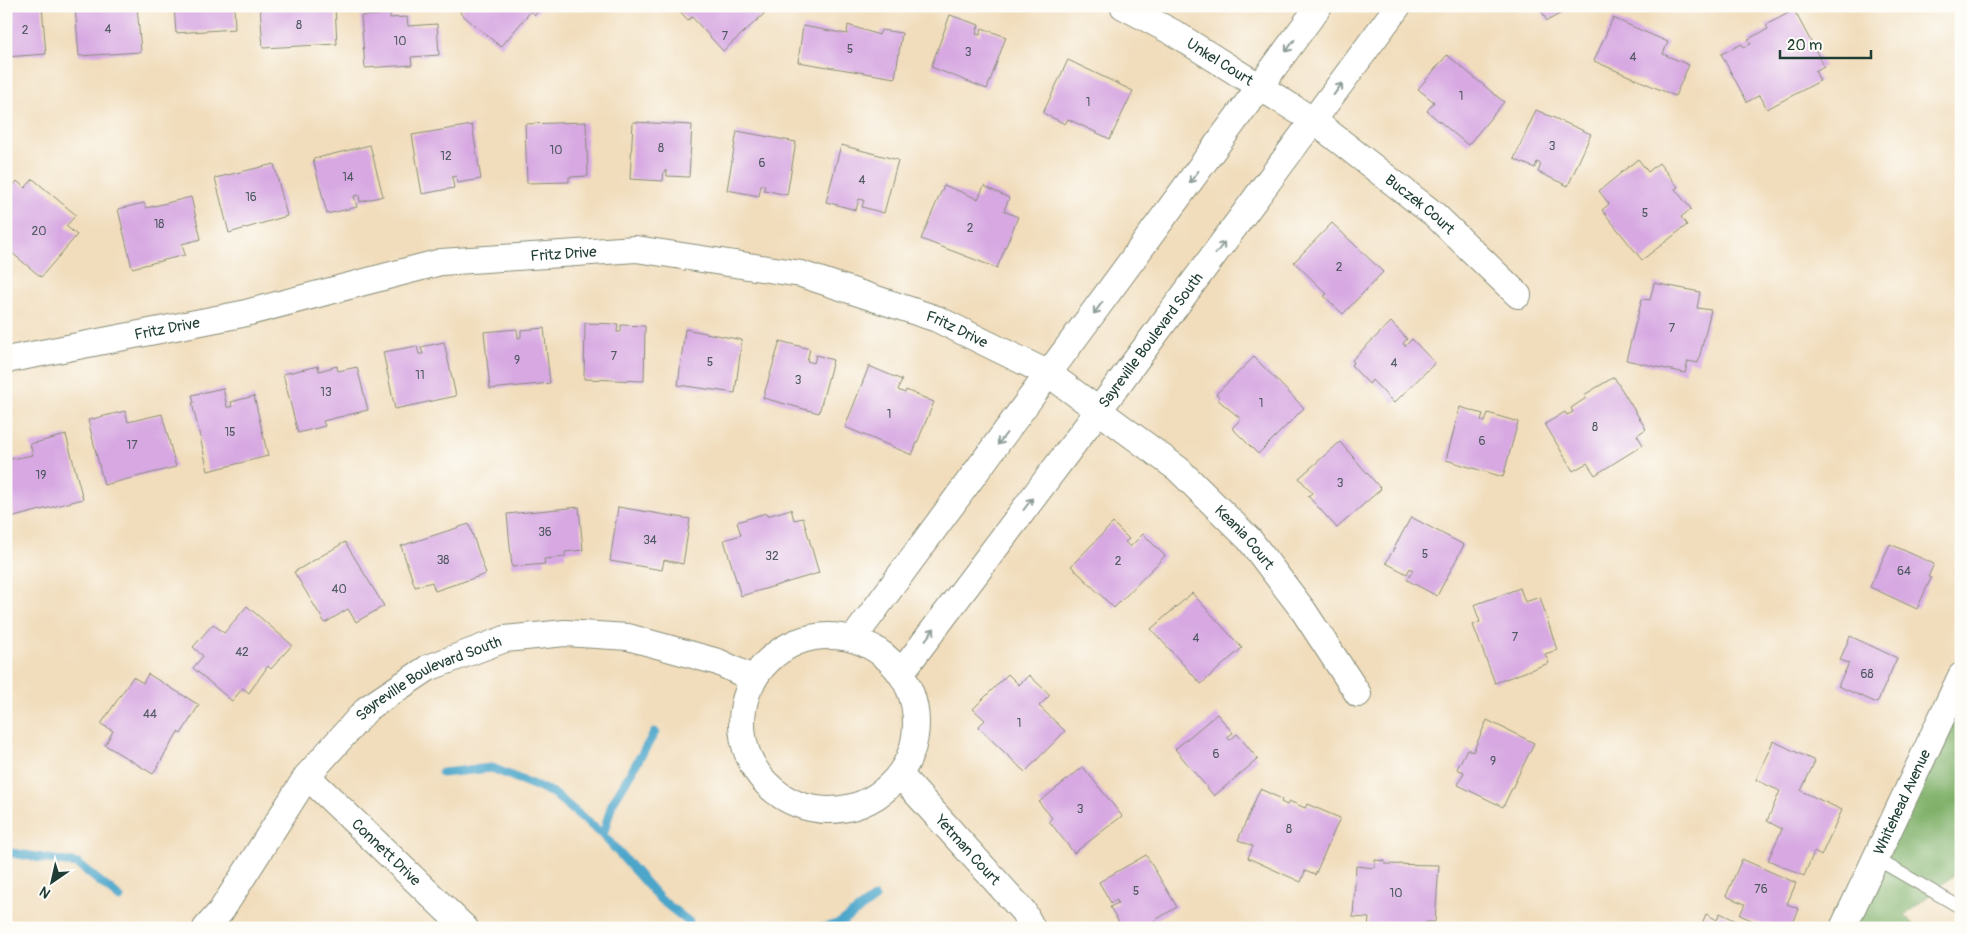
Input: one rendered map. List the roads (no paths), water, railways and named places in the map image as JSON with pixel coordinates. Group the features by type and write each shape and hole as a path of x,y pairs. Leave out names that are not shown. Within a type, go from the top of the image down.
{"street":[{"name":"Unkel Court","path":"1124,6 1174,33 1314,121"},
{"path":"853,639 1319,6"},
{"name":"Sayreville Boulevard South","path":"901,673 1100,410 1398,6"},
{"name":"Buczek Court","path":"1314,121 1435,215 1518,295"},
{"name":"Fritz Drive","path":"6,360 242,314 441,262 636,249 801,274 937,319 1049,374 1100,410"},
{"name":"Keania Court","path":"1100,410 1178,469 1249,539 1303,610 1358,694"},
{"name":"Sayreville Boulevard South","path":"206,928 221,911 307,776 368,708 428,668 505,640 565,633 628,637 718,662 754,679"},
{"path":"822,636 853,639 880,652 901,673 911,692 917,720 914,745 900,775 875,798 839,810 803,807 782,797 762,780 744,742 744,705 754,679 775,654 796,642 822,636"},
{"name":"Whitehead Avenue","path":"1843,928 1961,676"},
{"name":"Yetman Court","path":"900,775 1024,911 1032,928"},
{"name":"Connett Drive","path":"307,776 465,928"}],"lane":[{"path":"1875,858 1958,906"}],"waterway":[{"path":"655,732 612,804 603,835 660,899 689,922 691,928"},
{"path":"442,773 492,768 553,793 603,835"},
{"path":"6,852 78,864 120,898"},
{"path":"823,928 840,923 875,898"}]}
